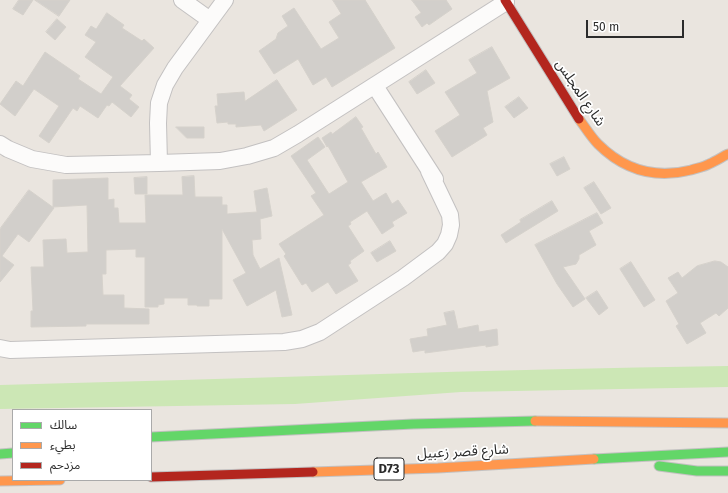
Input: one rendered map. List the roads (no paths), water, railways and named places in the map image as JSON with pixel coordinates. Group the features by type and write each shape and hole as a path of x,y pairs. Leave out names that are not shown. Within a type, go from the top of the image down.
{"main road":[{"name":"شارع المجلس","path":"506,1 578,119 597,143 622,163 638,170 655,174 682,172 708,165 728,154"},
{"path":"633,422 672,414"},
{"name":"شارع قصر زعبيل","path":"152,437 503,421 633,422 679,424 728,423"},
{"name":"شارع قصر زعبيل","path":"152,477 438,468 728,452"},
{"path":"0,454 12,453"},
{"path":"626,458 679,469 728,471"},
{"path":"0,481 17,481"},
{"path":"0,488 17,481"}],"street":[{"path":"182,0 210,20"},
{"path":"159,163 159,104 165,85 175,68 225,0"},
{"path":"0,144 32,159 66,165 220,161 247,156 274,148 298,134 506,1"},
{"path":"0,348 10,350 284,342 302,339 320,332 403,278 444,257 452,251 458,242 462,223 459,213 429,171 375,86"}]}
